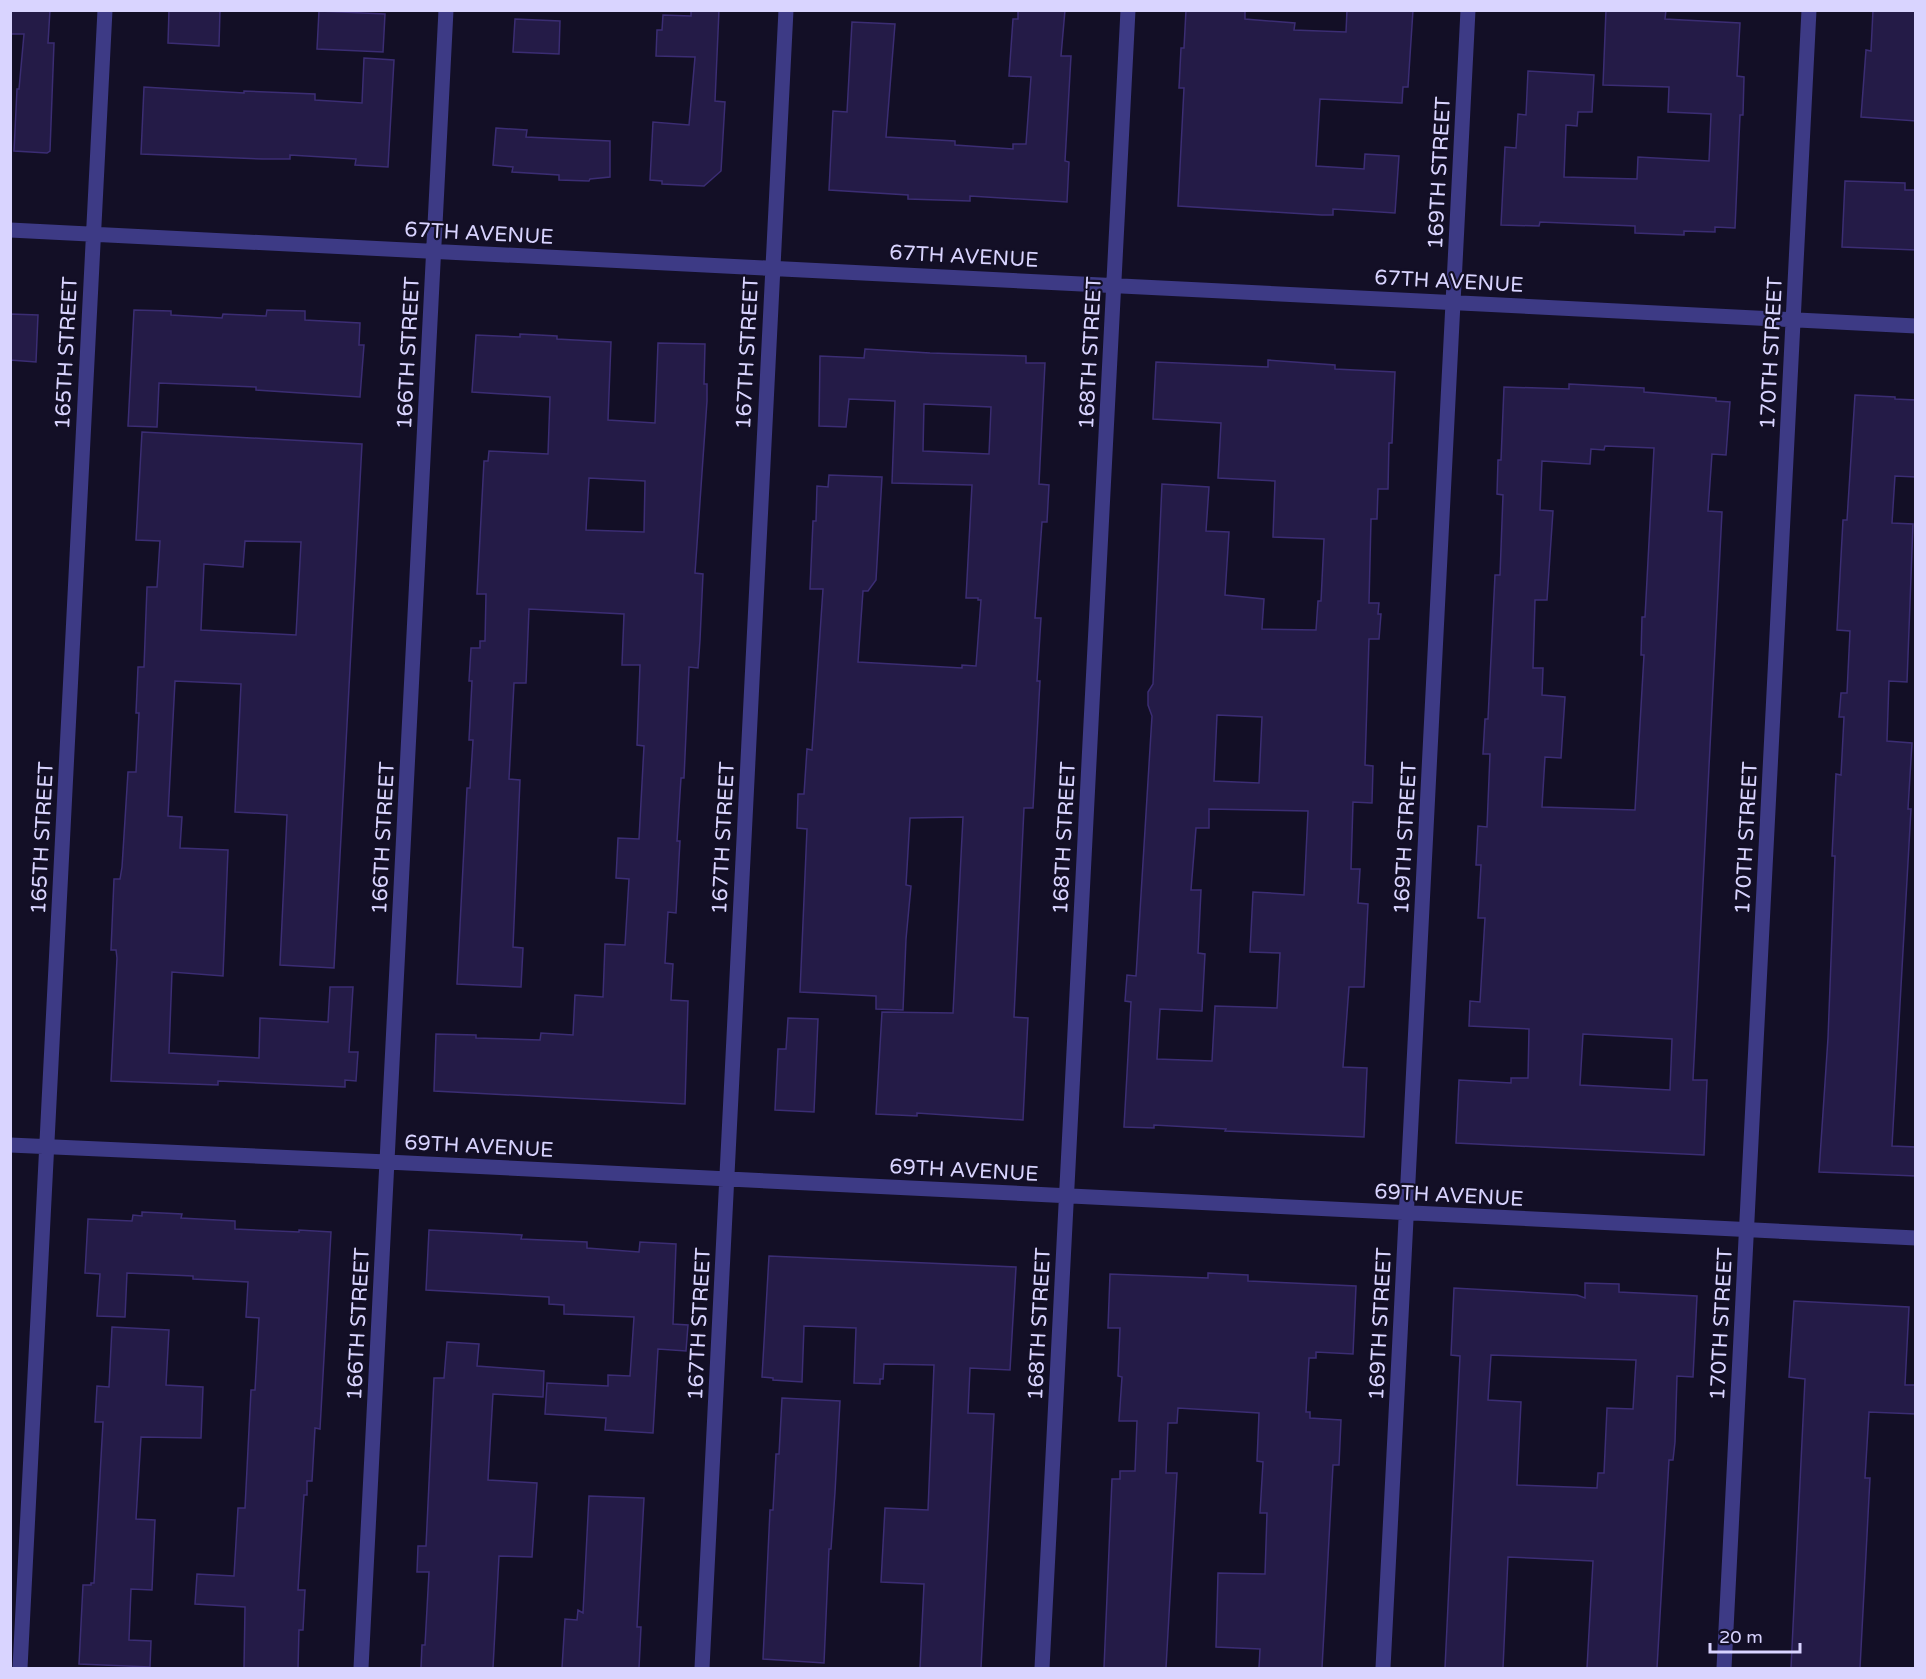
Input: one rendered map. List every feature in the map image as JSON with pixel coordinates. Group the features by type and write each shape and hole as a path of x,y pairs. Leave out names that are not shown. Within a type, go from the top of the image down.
{"street":[{"name":"165TH STREET","path":"20,1668 105,10"},
{"name":"166TH STREET","path":"361,1668 446,10"},
{"name":"167TH STREET","path":"702,1668 786,10"},
{"name":"168TH STREET","path":"1042,1668 1128,10"},
{"name":"169TH STREET","path":"1383,1668 1468,10"},
{"name":"170TH STREET","path":"1724,1668 1809,10"},
{"name":"67TH AVENUE","path":"10,230 1916,326"},
{"name":"69TH AVENUE","path":"10,1145 1916,1238"}],"building":[{"path":"10,10 50,10 48,43 54,43 50,151 47,153 14,151 17,89 19,89 24,34 10,34"},
{"path":"169,10 220,10 219,46 168,43"},
{"path":"691,10 719,10 715,101 725,102 721,171 704,186 662,184 662,181 650,180 653,122 689,125 695,57 656,56 657,30 662,30 663,15 691,16"},
{"path":"1018,10 1065,10 1061,56 1071,56 1065,161 1069,162 1067,202 970,196 970,201 908,199 908,195 829,190 833,111 847,112 852,22 895,24 886,137 955,141 955,145 1013,149 1013,144 1026,144 1031,77 1009,76 1013,19 1018,19"},
{"path":"1186,10 1245,10 1245,19 1295,23 1294,30 1346,32 1347,10 1413,10 1408,87 1403,87 1402,103 1320,99 1316,166 1364,169 1365,154 1399,156 1395,213 1333,209 1333,215 1322,215 1178,206 1184,88 1179,88"},
{"path":"1606,10 1666,10 1665,19 1740,23 1737,76 1744,77 1735,228 1715,227 1715,232 1684,231 1684,235 1635,233 1635,226 1540,222 1539,226 1501,225 1505,147 1516,148 1518,114 1526,115 1528,71 1594,75 1592,112 1578,112 1577,126 1566,125 1564,177 1637,179 1638,157 1709,161 1711,114 1668,112 1669,87 1603,85"},
{"path":"1873,10 1916,10 1916,121 1861,117 1866,50 1871,51"},
{"path":"319,11 385,14 383,52 317,49"},
{"path":"515,19 560,21 559,54 513,52"},
{"path":"364,58 394,60 388,167 355,165 356,159 290,155 290,159 263,159 141,154 144,87 244,93 244,91 315,94 315,100 362,103"},
{"path":"496,128 527,130 526,137 610,141 610,177 589,181 559,180 559,175 512,172 513,167 493,165"},
{"path":"1845,181 1905,183 1905,190 1916,190 1916,250 1842,247"},
{"path":"134,310 171,311 171,315 222,318 223,314 266,316 267,310 305,311 305,320 360,323 359,345 364,345 360,397 256,390 256,387 159,383 157,427 128,426"},
{"path":"10,314 38,315 36,362 10,360"},
{"path":"520,334 557,336 557,339 611,342 608,420 655,423 658,343 705,344 704,384 707,384 707,401 695,573 703,574 700,640 698,668 689,667 684,778 681,778 677,841 680,841 676,913 668,912 665,963 673,964 671,1000 688,1001 685,1104 434,1091 436,1034 540,1040 541,1033 573,1035 575,995 603,997 605,944 625,945 629,879 616,878 618,838 639,839 644,746 637,745 640,665 622,665 624,614 529,609 526,683 514,683 509,779 520,780 513,947 523,948 521,987 457,984 467,788 470,788 473,740 469,740 471,648 480,648 480,641 485,641 486,594 477,594 484,461 488,461 489,451 548,454 550,397 472,392 476,335 520,337","holes":["589,478 645,481 644,532 586,530"]},
{"path":"865,349 1026,356 1026,363 1045,363 1039,484 1049,485 1047,522 1042,522 1035,618 1041,618 1037,681 1040,681 1033,808 1024,808 1014,1017 1028,1018 1023,1120 917,1113 917,1116 876,1114 882,1012 953,1013 963,817 910,818 906,885 911,886 903,1010 876,1009 876,996 800,992 807,829 797,828 798,794 804,794 807,749 812,750 823,589 810,589 813,521 816,521 817,486 828,487 829,475 882,477 876,580 868,591 863,591 858,662 962,668 962,665 976,666 981,600 966,598 972,485 892,483 895,401 849,399 846,427 819,426 820,356 864,358","holes":["924,404 991,407 989,454 923,451"]},
{"path":"1268,360 1335,365 1335,369 1395,372 1388,489 1378,489 1377,519 1371,519 1369,603 1379,603 1378,614 1381,614 1379,639 1369,639 1365,765 1373,766 1372,803 1353,802 1351,869 1360,869 1358,903 1368,904 1364,987 1349,987 1343,1067 1367,1068 1364,1137 1225,1131 1226,1129 1154,1125 1154,1128 1124,1127 1131,1002 1125,1001 1127,975 1136,976 1152,716 1148,705 1148,692 1153,684 1162,484 1209,487 1206,531 1229,532 1225,595 1264,599 1262,629 1316,630 1318,601 1321,601 1324,539 1273,537 1275,481 1218,478 1221,423 1153,419 1156,362 1268,367","holes":["1217,715 1262,717 1259,783 1214,781","1209,809 1308,811 1304,895 1253,892 1250,952 1280,953 1277,1008 1215,1006 1212,1061 1157,1059 1160,1009 1202,1011 1205,954 1198,953 1201,890 1191,890 1196,828 1209,828"]},
{"path":"1569,384 1644,388 1644,392 1716,398 1716,401 1730,402 1726,455 1712,454 1708,511 1722,512 1693,1080 1707,1080 1704,1155 1456,1143 1459,1080 1511,1083 1511,1078 1528,1078 1529,1029 1469,1026 1470,1001 1480,1002 1485,918 1478,918 1481,865 1476,865 1478,826 1487,827 1490,754 1483,754 1485,719 1488,719 1495,575 1500,575 1503,495 1497,494 1504,387 1569,389","holes":["1605,446 1654,448 1645,617 1642,617 1641,655 1644,655 1635,810 1542,807 1545,757 1561,758 1565,697 1542,695 1543,668 1533,668 1535,600 1547,600 1553,511 1540,510 1542,461 1590,464 1591,449 1604,450","1583,1034 1672,1039 1670,1090 1580,1085"]},
{"path":"1855,395 1916,400 1916,477 1895,476 1892,523 1913,524 1907,682 1889,681 1887,741 1912,743 1908,809 1911,809 1892,1146 1916,1147 1916,1176 1819,1172 1828,1038 1836,774 1841,775 1844,717 1839,717 1841,693 1847,693 1850,631 1837,630 1843,520 1847,520"},
{"path":"142,432 362,444 334,968 280,965 287,815 235,812 241,684 175,681 168,816 182,817 180,848 228,850 223,976 172,972 169,1053 259,1058 260,1018 328,1022 330,987 353,987 349,1052 358,1052 356,1081 345,1080 345,1087 218,1081 218,1085 111,1081 117,958 116,950 111,950 114,879 120,879 122,867 128,772 136,772 139,713 136,713 138,667 144,667 147,587 157,587 160,541 136,540","holes":["245,541 301,542 296,635 201,630 204,564 243,567"]},
{"path":"788,1018 818,1019 814,1112 775,1110 778,1049 786,1049"},
{"path":"142,1212 182,1214 181,1218 235,1221 235,1229 331,1232 320,1429 315,1428 312,1481 307,1481 307,1495 304,1495 298,1590 305,1590 303,1630 299,1630 298,1668 244,1668 245,1607 195,1604 197,1574 234,1576 238,1508 245,1508 251,1390 255,1390 259,1318 246,1317 248,1282 193,1279 193,1276 127,1273 125,1317 97,1316 100,1274 85,1273 88,1219 132,1221 133,1215 142,1216"},
{"path":"429,1230 522,1235 521,1239 587,1242 587,1248 639,1252 640,1242 676,1244 673,1324 688,1325 686,1351 658,1349 653,1433 605,1430 606,1418 545,1414 547,1383 608,1386 608,1375 630,1376 634,1317 564,1314 564,1305 549,1304 549,1297 426,1290"},
{"path":"769,1256 1016,1267 1010,1370 970,1368 968,1413 994,1414 981,1668 920,1668 924,1584 881,1582 885,1508 928,1510 934,1365 884,1364 883,1379 880,1379 880,1384 854,1383 856,1328 804,1326 802,1382 762,1377"},
{"path":"1208,1273 1248,1275 1248,1281 1356,1286 1353,1354 1316,1352 1316,1358 1309,1358 1306,1412 1310,1412 1310,1418 1341,1420 1339,1465 1333,1465 1322,1668 1259,1668 1260,1649 1216,1647 1218,1573 1265,1574 1267,1513 1260,1513 1263,1462 1257,1461 1259,1413 1178,1408 1177,1423 1168,1423 1166,1473 1177,1473 1166,1668 1104,1668 1112,1479 1120,1479 1120,1471 1135,1471 1137,1421 1119,1421 1122,1377 1118,1376 1120,1328 1108,1328 1110,1274 1208,1278"},
{"path":"1585,1283 1619,1284 1619,1292 1697,1296 1693,1377 1677,1376 1675,1442 1673,1460 1669,1460 1657,1668 1587,1668 1593,1561 1508,1557 1503,1668 1445,1668 1460,1356 1451,1355 1454,1288 1577,1295 1585,1298","holes":["1491,1355 1636,1360 1633,1409 1607,1408 1604,1473 1598,1473 1597,1488 1517,1485 1521,1402 1488,1400"]},
{"path":"1794,1301 1909,1307 1905,1385 1916,1385 1916,1414 1869,1412 1865,1478 1870,1478 1860,1668 1791,1668 1805,1379 1789,1377"},
{"path":"112,1327 169,1330 166,1385 203,1387 201,1438 141,1437 136,1519 155,1520 152,1590 131,1589 129,1640 151,1641 150,1667 79,1664 83,1585 94,1583 103,1422 95,1422 97,1386 109,1387"},
{"path":"447,1342 479,1344 477,1366 544,1371 543,1397 493,1394 488,1480 537,1483 532,1557 499,1556 493,1668 421,1668 422,1645 425,1645 429,1572 417,1572 418,1546 426,1546 434,1378 444,1378"},
{"path":"782,1398 840,1401 831,1549 829,1549 824,1663 763,1659 770,1510 773,1510 776,1454 779,1454"},
{"path":"589,1496 644,1498 637,1627 641,1627 639,1668 562,1668 565,1619 577,1620 578,1610 583,1613"}]}
